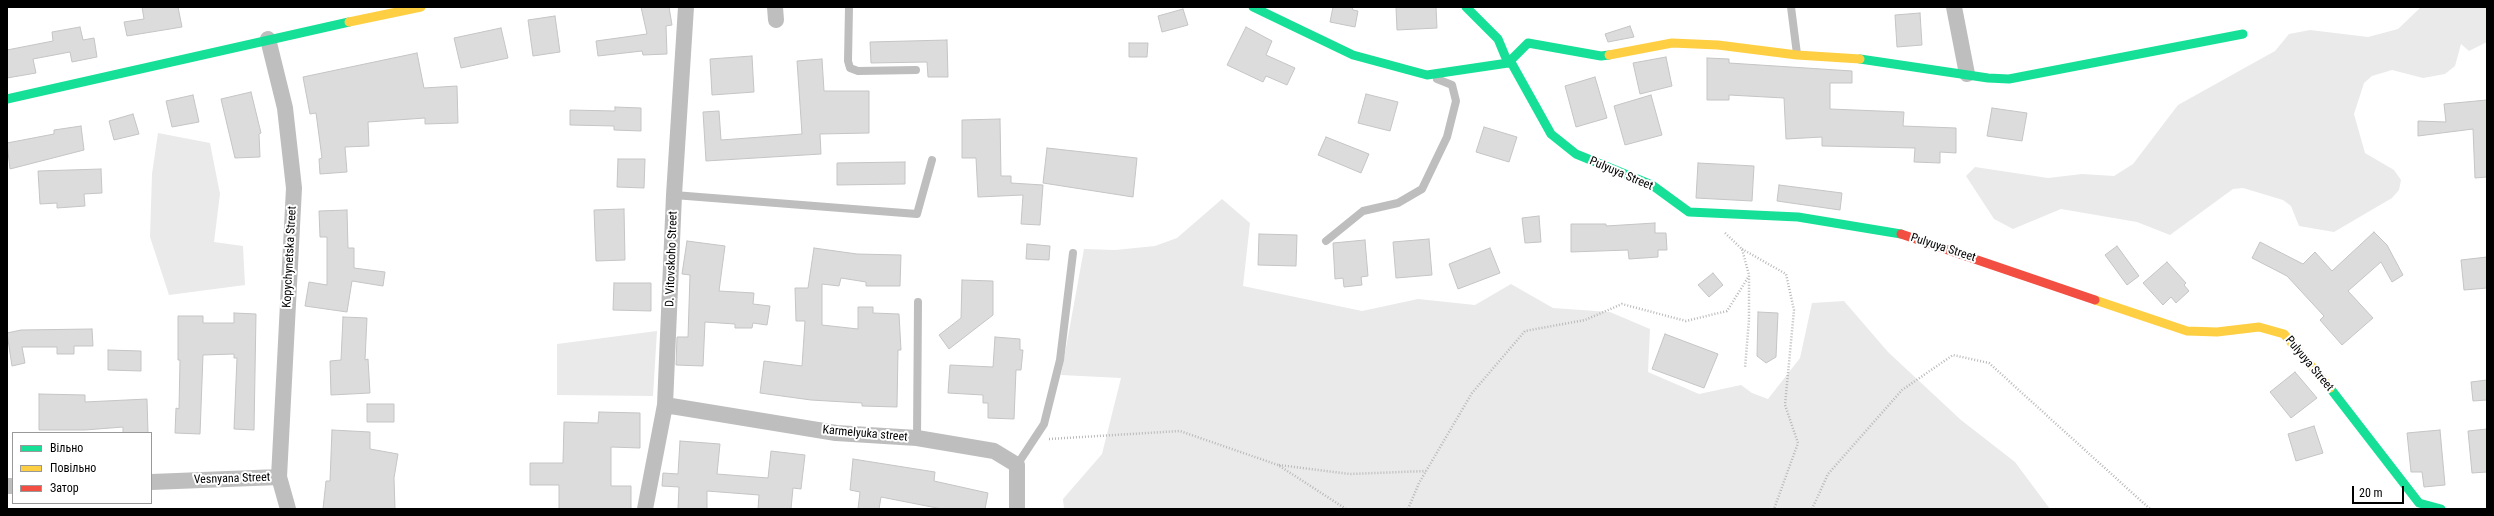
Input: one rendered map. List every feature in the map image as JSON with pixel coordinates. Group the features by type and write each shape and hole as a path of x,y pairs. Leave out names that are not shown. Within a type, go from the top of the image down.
{"street":[{"path":"7,100 268,39 421,7"},
{"name":"D. Vitovskoho Street","path":"645,509 665,405 674,196 686,7"},
{"path":"1253,7 1353,55 1427,75 1508,63 1528,43 1601,56 1672,43 1718,44 1797,55 1875,60 1988,78 2009,79 2244,34"},
{"name":"Pulyuya Street","path":"1466,7 1498,39 1508,63 1512,64 1526,92 1551,134 1576,154 1652,185 1689,212 1798,217 1900,234 2187,331 2217,332 2259,327 2276,330 2284,334 2340,400 2419,506 2441,509"},
{"path":"1954,7 1967,74"},
{"name":"Kopychynetska Street","path":"268,39 285,108 294,188 279,477"},
{"name":"Karmelyuka street","path":"665,405 836,433 917,438 994,451 1017,465"},
{"path":"1017,465 1017,509"},
{"name":"Vesnyana Street","path":"152,482 279,477 288,509"}],"lane":[{"path":"849,7 848,61 850,68 858,71 916,70"},
{"path":"1791,7 1797,55"},
{"path":"1326,241 1364,211 1398,203 1422,190 1447,137 1456,101 1452,85 1427,75"},
{"path":"674,196 917,214 932,160"},
{"path":"1017,465 1044,424 1060,360 1073,253"},
{"path":"917,438 918,302"}],"path":[{"path":"1700,213 1742,249 1786,274 1794,310 1785,405 1798,443 1774,509"},
{"path":"1742,249 1749,276 1749,320 1745,368"},
{"path":"1408,509 1426,471 1472,393 1526,331 1585,320 1622,304 1686,321 1700,318 1727,311 1749,276"},
{"path":"1812,509 1828,474 1902,390 1953,355 1989,362 2150,509"},
{"path":"1034,439 1180,431 1278,465 1350,474 1426,471"},
{"path":"1278,465 1346,509"}],"shaded area":[{"path":"2421,7 2487,7 2487,42 2469,51 2461,44 2455,66 2445,74 2423,78 2392,70 2372,76 2364,83 2354,114 2365,153 2394,170 2401,180 2399,190 2392,198 2334,232 2299,226 2291,206 2283,200 2243,188 2233,189 2170,235 2137,222 2061,209 2013,229 1994,219 1966,176 1975,167 2048,178 2082,174 2114,176 2133,164 2178,105 2275,51 2289,34 2310,30 2368,37 2398,29"},
{"path":"158,133 210,143 220,194 214,242 243,246 245,285 169,295 150,237 152,174"},
{"path":"1222,199 1250,223 1243,286 1362,311 1418,299 1475,305 1511,284 1553,308 1610,312 1650,329 1648,372 1699,394 1741,385 1752,393 1768,399 1800,358 1812,303 1844,301 1888,352 1961,420 2015,462 2050,509 1064,509 1063,499 1102,454 1121,378 1061,375 1084,249 1115,250 1155,246 1177,238"},
{"path":"657,331 653,396 557,395 557,344"}],"building":[{"path":"142,7 178,7 182,27 127,36 124,22 144,19"},
{"path":"641,7 669,7 672,25 666,26 667,54 643,55 642,51 598,56 596,41 647,34"},
{"path":"1333,7 1352,7 1353,10 1358,11 1355,27 1330,22"},
{"path":"1396,7 1436,7 1437,28 1397,30"},
{"path":"1183,9 1188,25 1162,32 1158,16"},
{"path":"1920,13 1922,45 1897,47 1895,15"},
{"path":"555,16 560,52 533,56 528,20"},
{"path":"1630,26 1634,37 1608,42 1605,34"},
{"path":"80,27 83,40 94,38 97,57 72,62 70,52 33,59 36,73 7,78 7,50 53,41 52,32"},
{"path":"1246,27 1272,41 1266,55 1295,68 1287,85 1266,76 1263,82 1227,65"},
{"path":"501,28 508,58 461,68 454,38"},
{"path":"947,40 948,77 928,77 927,62 871,63 870,42"},
{"path":"1129,43 1148,43 1147,57 1129,57"},
{"path":"417,53 424,88 457,86 458,123 425,124 425,118 368,122 369,146 345,147 347,172 320,174 319,159 322,158 316,113 310,114 303,77"},
{"path":"752,56 754,92 712,95 710,59"},
{"path":"1666,57 1672,86 1640,94 1633,63"},
{"path":"1707,58 1729,59 1729,63 1852,71 1852,83 1830,83 1830,109 1904,112 1903,126 1956,128 1956,153 1940,152 1940,163 1914,162 1915,148 1822,146 1822,137 1786,139 1784,98 1729,95 1729,100 1707,100"},
{"path":"822,59 824,91 869,91 869,133 820,134 821,154 706,161 703,112 719,111 721,140 802,134 797,61"},
{"path":"1595,77 1607,118 1576,127 1565,86"},
{"path":"251,92 261,133 259,134 260,157 235,158 221,99"},
{"path":"1366,94 1398,102 1390,131 1358,123"},
{"path":"193,95 199,122 172,127 166,101"},
{"path":"1651,95 1662,135 1625,145 1614,106"},
{"path":"2487,100 2487,177 2475,178 2473,129 2418,136 2418,121 2446,122 2444,104"},
{"path":"615,107 641,108 641,131 614,130 614,126 570,125 570,110 615,111"},
{"path":"1992,108 2027,113 2022,141 1987,136"},
{"path":"133,114 139,134 114,140 109,121"},
{"path":"1000,119 1001,176 1011,176 1011,183 1043,185 1040,225 1021,224 1023,195 978,197 976,158 962,158 962,120"},
{"path":"81,126 84,150 10,169 7,143 54,134 54,130"},
{"path":"1484,127 1517,137 1509,162 1476,152"},
{"path":"1326,137 1369,154 1361,173 1318,155"},
{"path":"1047,148 1137,158 1133,197 1043,183"},
{"path":"618,159 645,159 644,188 617,187"},
{"path":"905,162 905,184 837,185 837,163"},
{"path":"1698,163 1754,166 1752,201 1696,198"},
{"path":"101,169 102,193 84,194 85,206 57,208 57,203 40,204 38,171"},
{"path":"1779,185 1842,193 1840,210 1777,201"},
{"path":"624,209 625,260 596,261 594,210"},
{"path":"347,210 348,248 354,248 354,268 385,272 383,286 352,281 347,312 305,306 309,282 327,285 327,237 320,237 319,211"},
{"path":"1539,216 1541,242 1525,243 1522,218"},
{"path":"1655,223 1655,233 1666,233 1667,250 1658,250 1658,257 1629,259 1628,250 1571,252 1571,224 1606,224 1606,226"},
{"path":"2374,232 2387,245 2403,275 2392,282 2381,262 2348,291 2373,318 2342,345 2320,320 2324,316 2287,276 2252,258 2260,242 2303,264 2315,252 2332,271"},
{"path":"1259,234 1297,235 1296,266 1258,265"},
{"path":"1429,239 1432,275 1396,278 1393,242"},
{"path":"1365,240 1368,276 1361,277 1362,285 1344,287 1343,278 1335,279 1333,243"},
{"path":"687,241 725,246 719,291 754,293 753,304 770,306 767,325 753,323 752,328 735,328 735,324 705,322 703,366 676,365 677,337 688,337 690,275 682,274"},
{"path":"1027,244 1050,246 1049,260 1026,259"},
{"path":"2117,246 2139,276 2127,285 2105,255"},
{"path":"814,248 857,254 901,255 900,286 866,286 866,282 841,278 839,286 822,284 822,325 858,329 858,307 873,307 873,313 899,314 901,350 898,350 897,407 862,406 862,403 811,400 760,393 764,361 802,366 805,321 796,321 795,288 808,288"},
{"path":"1490,248 1500,273 1458,289 1449,264"},
{"path":"2487,257 2487,288 2464,290 2461,260"},
{"path":"2167,262 2186,283 2184,285 2189,291 2176,303 2171,297 2163,305 2143,283"},
{"path":"1713,273 1723,285 1709,297 1698,285"},
{"path":"962,280 993,281 993,315 949,349 939,335 961,318"},
{"path":"614,283 651,283 651,311 613,310"},
{"path":"1758,312 1778,313 1776,357 1766,363 1757,356"},
{"path":"234,313 256,314 254,430 234,429 237,358 234,358 234,354 203,355 200,434 175,433 176,408 179,409 180,360 178,360 178,316 203,316 203,323 234,323"},
{"path":"343,317 367,318 365,360 368,359 370,393 331,395 330,361 341,360"},
{"path":"92,329 93,346 74,346 74,354 57,354 57,347 22,347 25,363 12,366 7,333 21,330"},
{"path":"1665,334 1718,354 1704,388 1652,369"},
{"path":"995,337 1020,339 1020,350 1023,350 1021,370 1016,370 1014,419 988,418 988,403 983,403 983,395 948,393 950,365 993,367"},
{"path":"108,350 141,351 141,371 108,370"},
{"path":"2295,372 2317,398 2291,418 2270,392"},
{"path":"2487,380 2487,400 2473,401 2471,382"},
{"path":"39,394 85,395 85,402 147,399 148,432 123,432 123,427 85,430 39,430"},
{"path":"367,404 394,404 394,422 367,422"},
{"path":"599,412 640,413 640,448 611,447 611,486 631,486 631,509 559,509 559,485 530,485 530,463 563,463 564,422 598,423"},
{"path":"2314,426 2323,453 2296,461 2288,434"},
{"path":"2487,429 2487,472 2472,473 2468,431"},
{"path":"332,430 370,432 370,449 398,454 394,478 395,509 323,509 326,481 330,481"},
{"path":"2440,430 2445,485 2424,487 2422,472 2411,472 2407,433"},
{"path":"680,441 720,444 717,474 768,478 771,451 805,455 801,489 793,488 791,509 758,509 759,495 707,491 707,509 678,509 679,487 662,486 663,473 678,474"},
{"path":"853,459 935,472 934,481 988,493 985,509 942,509 881,497 879,509 858,509 860,492 850,490"}],"traffic: fast":[{"path":"1253,7 1353,55 1427,75 1508,63 1528,43 1601,56 1609,55"},
{"path":"1466,7 1498,39 1508,63 1512,64 1551,134 1576,154 1652,185 1689,212 1798,217 1901,234"},
{"path":"7,99 349,22"},
{"path":"1860,59 1988,78 2009,79 2243,34"},
{"path":"2330,388 2419,503 2441,509"}],"traffic: slow":[{"path":"349,22 421,7"},
{"path":"1609,55 1672,43 1718,45 1797,55 1860,59"},
{"path":"2095,300 2187,331 2217,332 2259,327 2284,334 2330,388"}],"traffic: jam":[{"path":"1901,234 2095,300"}]}
